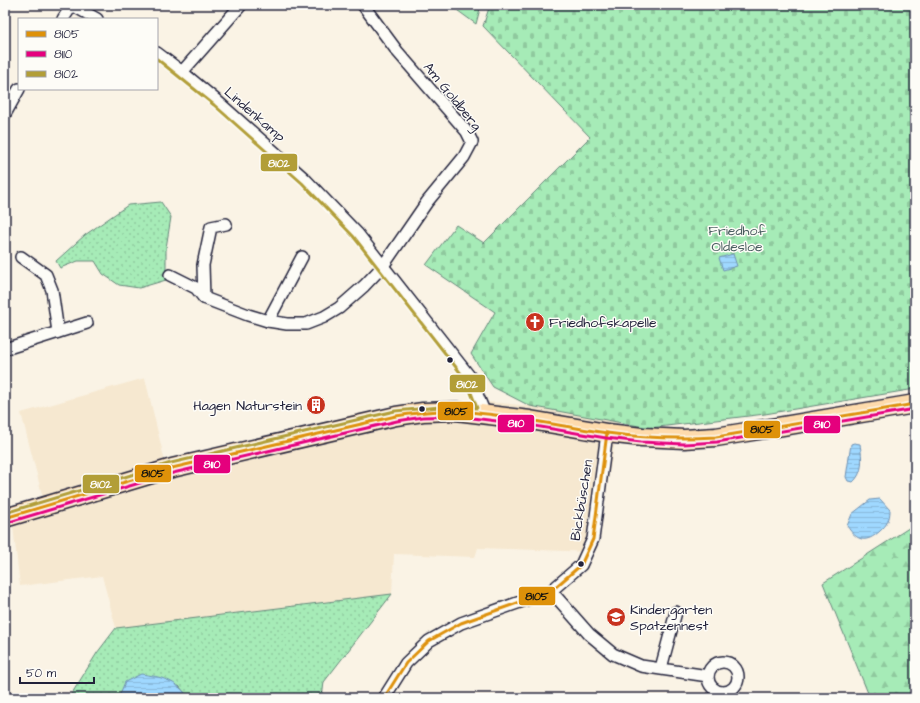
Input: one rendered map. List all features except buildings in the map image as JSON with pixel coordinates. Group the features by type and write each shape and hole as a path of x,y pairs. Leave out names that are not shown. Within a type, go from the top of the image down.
{"main road":[{"path":"5,518 172,468 396,416 423,412 456,411 642,437 684,439 769,429 915,404"}],"street":[{"path":"64,18 72,5 95,18"},
{"path":"182,72 241,5"},
{"name":"Am Goldberg","path":"363,5 397,51 467,132 472,142 464,157 422,209 383,266"},
{"name":"Lindenkamp","path":"158,55 217,100 305,178 357,233 470,377 485,414"},
{"path":"5,114 18,90"},
{"path":"204,298 203,265 211,227 226,224"},
{"path":"21,257 46,275 52,290 58,332"},
{"path":"268,320 302,257"},
{"path":"170,275 196,288 204,298 248,315 287,324 306,324 324,317 339,308 364,286 383,266"},
{"path":"5,349 87,323"},
{"name":"Bickbüschen","path":"384,698 406,663 429,641 461,623 551,592 581,565 593,539 607,432"},
{"path":"551,592 589,634 613,654 640,666 708,676"},
{"path":"661,668 676,612"}],"shaded area":[{"path":"145,378 165,462 351,415 415,402 490,402 530,406 619,422 594,552 478,548 475,557 394,554 392,594 116,628 102,576 20,586 11,509 43,498 21,413"}],"green space":[{"path":"450,5 481,5 476,24"},
{"name":"Friedhof Oldesloe","path":"490,5 915,5 915,389 765,414 650,428 530,406 493,387 471,354 495,312 426,265 456,225 484,243 590,137 483,26"},
{"path":"161,202 171,217 166,248 166,280 139,288 119,285 103,274 95,261 78,261 60,268 56,261 85,235 128,205"},
{"path":"915,524 915,698 870,698 823,583"},
{"path":"392,594 324,682 322,698 189,698 179,686 120,694 121,698 69,698 97,653 116,628"}],"water":[{"path":"733,254 737,266 723,270 719,258"},
{"path":"851,444 860,444 862,460 859,474 853,482 848,481 846,477"},
{"path":"880,499 890,510 889,519 885,526 875,535 866,539 858,538 847,526 852,514 870,500"},
{"path":"141,674 156,676 174,683 189,698 121,698 120,694 125,682"}],"transit line":[{"name":"8102","path":"5,513 171,463 395,411 440,407 477,408 466,380 353,236 302,183 214,105 158,60"},
{"name":"8105","path":"5,518 172,468 396,416 418,413 434,411 475,413 513,417 621,435 661,438 688,438 716,437 915,404"},
{"name":"8110","path":"6,523 173,473 397,421 423,417 456,416 529,425 606,438 641,442 684,444 717,442 915,409"},
{"name":"8105","path":"384,698 406,663 429,641 461,623 551,591 581,565 593,539 607,433"}],"place":[{"name":"Friedhofskapelle","path":"535,322"},
{"name":"Hagen Naturstein","path":"316,405"},
{"name":"Kindergarten Spatzennest","path":"616,617"}]}
